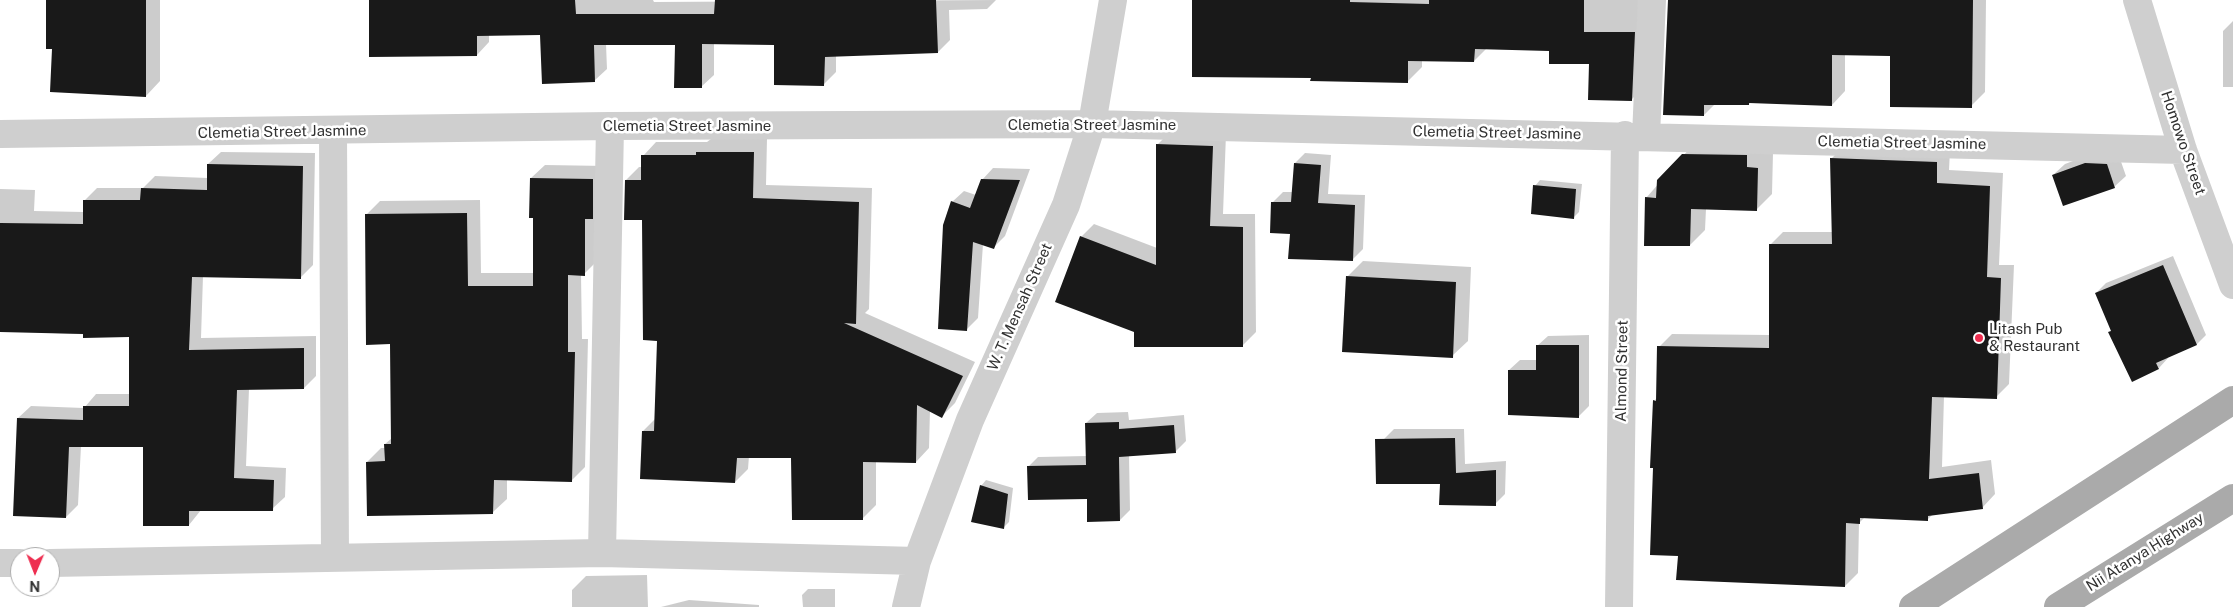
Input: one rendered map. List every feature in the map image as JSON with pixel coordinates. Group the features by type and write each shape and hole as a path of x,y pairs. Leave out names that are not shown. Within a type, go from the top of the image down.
{"main road":[{"path":"1913,607 2233,400"},
{"name":"Nii Atanya Highway","path":"2058,607 2233,498"}],"street":[{"name":"W. T. Mensah Street","path":"906,607 917,561 970,420 1066,204 1092,124 1113,0"},
{"name":"Almond Street","path":"1619,607 1635,136 1652,0"},
{"name":"Homowo Street","path":"2137,0 2183,150 2233,285"},
{"name":"Clemetia Street Jasmine","path":"0,134 333,132 610,126 1092,124 2183,150"},
{"path":"602,553 610,126"},
{"path":"333,132 335,558"},
{"path":"60,563 602,553 917,561"}],"building":[{"path":"46,0 146,0 146,97 50,92 52,49 46,49"},
{"path":"369,0 575,0 576,14 714,14 715,0 936,0 938,53 825,57 824,86 774,85 774,45 702,44 702,88 674,88 675,45 594,45 595,82 542,84 540,35 477,36 477,56 369,57"},
{"path":"1192,0 1350,0 1350,2 1429,4 1429,0 1584,0 1584,32 1635,32 1632,101 1588,100 1589,64 1549,64 1549,51 1475,49 1474,62 1408,61 1408,83 1310,81 1311,78 1192,77"},
{"path":"1668,0 1973,0 1972,108 1890,107 1890,56 1832,55 1832,106 1749,103 1749,105 1704,105 1704,116 1663,115"},
{"path":"1156,144 1213,146 1210,226 1243,227 1243,347 1134,347 1134,332 1055,302 1080,236 1156,265"},
{"path":"696,152 754,152 753,198 859,202 856,324 844,323 963,376 942,418 917,405 916,463 863,462 863,520 792,520 791,458 737,458 735,483 640,479 642,431 654,431 657,341 643,340 642,220 624,220 625,180 641,180 641,155 696,155"},
{"path":"1682,154 1747,155 1747,167 1758,168 1757,211 1691,209 1690,246 1644,246 1645,197 1656,198 1657,180"},
{"path":"1830,158 1937,162 1937,183 1990,186 1987,277 2001,278 1997,399 1932,397 1929,479 1979,473 1983,509 1928,516 1928,521 1860,518 1860,524 1846,523 1845,587 1676,580 1678,556 1650,555 1653,468 1650,468 1653,400 1656,401 1657,346 1769,348 1769,244 1832,244"},
{"path":"1294,163 1321,165 1318,203 1355,205 1353,261 1288,259 1290,234 1270,233 1271,202 1291,202"},
{"path":"2085,163 2107,164 2115,188 2063,206 2052,175"},
{"path":"207,164 303,166 301,279 192,277 189,350 304,348 304,389 237,390 234,478 274,480 273,511 189,511 189,526 143,526 143,447 69,447 66,518 13,516 17,418 83,420 83,406 129,406 129,337 83,338 83,334 0,332 0,223 83,224 83,200 140,200 141,188 207,190"},
{"path":"530,178 593,179 593,219 585,219 585,276 568,275 568,352 575,352 572,482 494,480 493,514 367,516 366,462 385,461 384,444 391,444 390,344 366,345 365,214 467,213 468,286 533,286 533,218 529,218"},
{"path":"981,179 1020,180 994,249 973,242 967,331 938,329 943,225 951,201 970,208"},
{"path":"1533,185 1576,189 1574,219 1531,214"},
{"path":"2163,265 2197,345 2156,363 2159,369 2132,382 2108,332 2111,331 2095,293"},
{"path":"1346,276 1456,282 1453,358 1342,352"},
{"path":"1536,345 1579,345 1579,418 1508,415 1508,370 1536,370"},
{"path":"1119,422 1119,429 1174,425 1176,453 1119,457 1120,521 1087,522 1087,499 1028,500 1027,466 1086,465 1085,423"},
{"path":"1455,438 1456,473 1496,470 1496,506 1439,505 1440,484 1376,484 1375,439"},
{"path":"980,485 1008,494 1004,529 971,522"}],"place":[{"name":"Litash Pub & Restaurant","path":"1979,338"}]}
